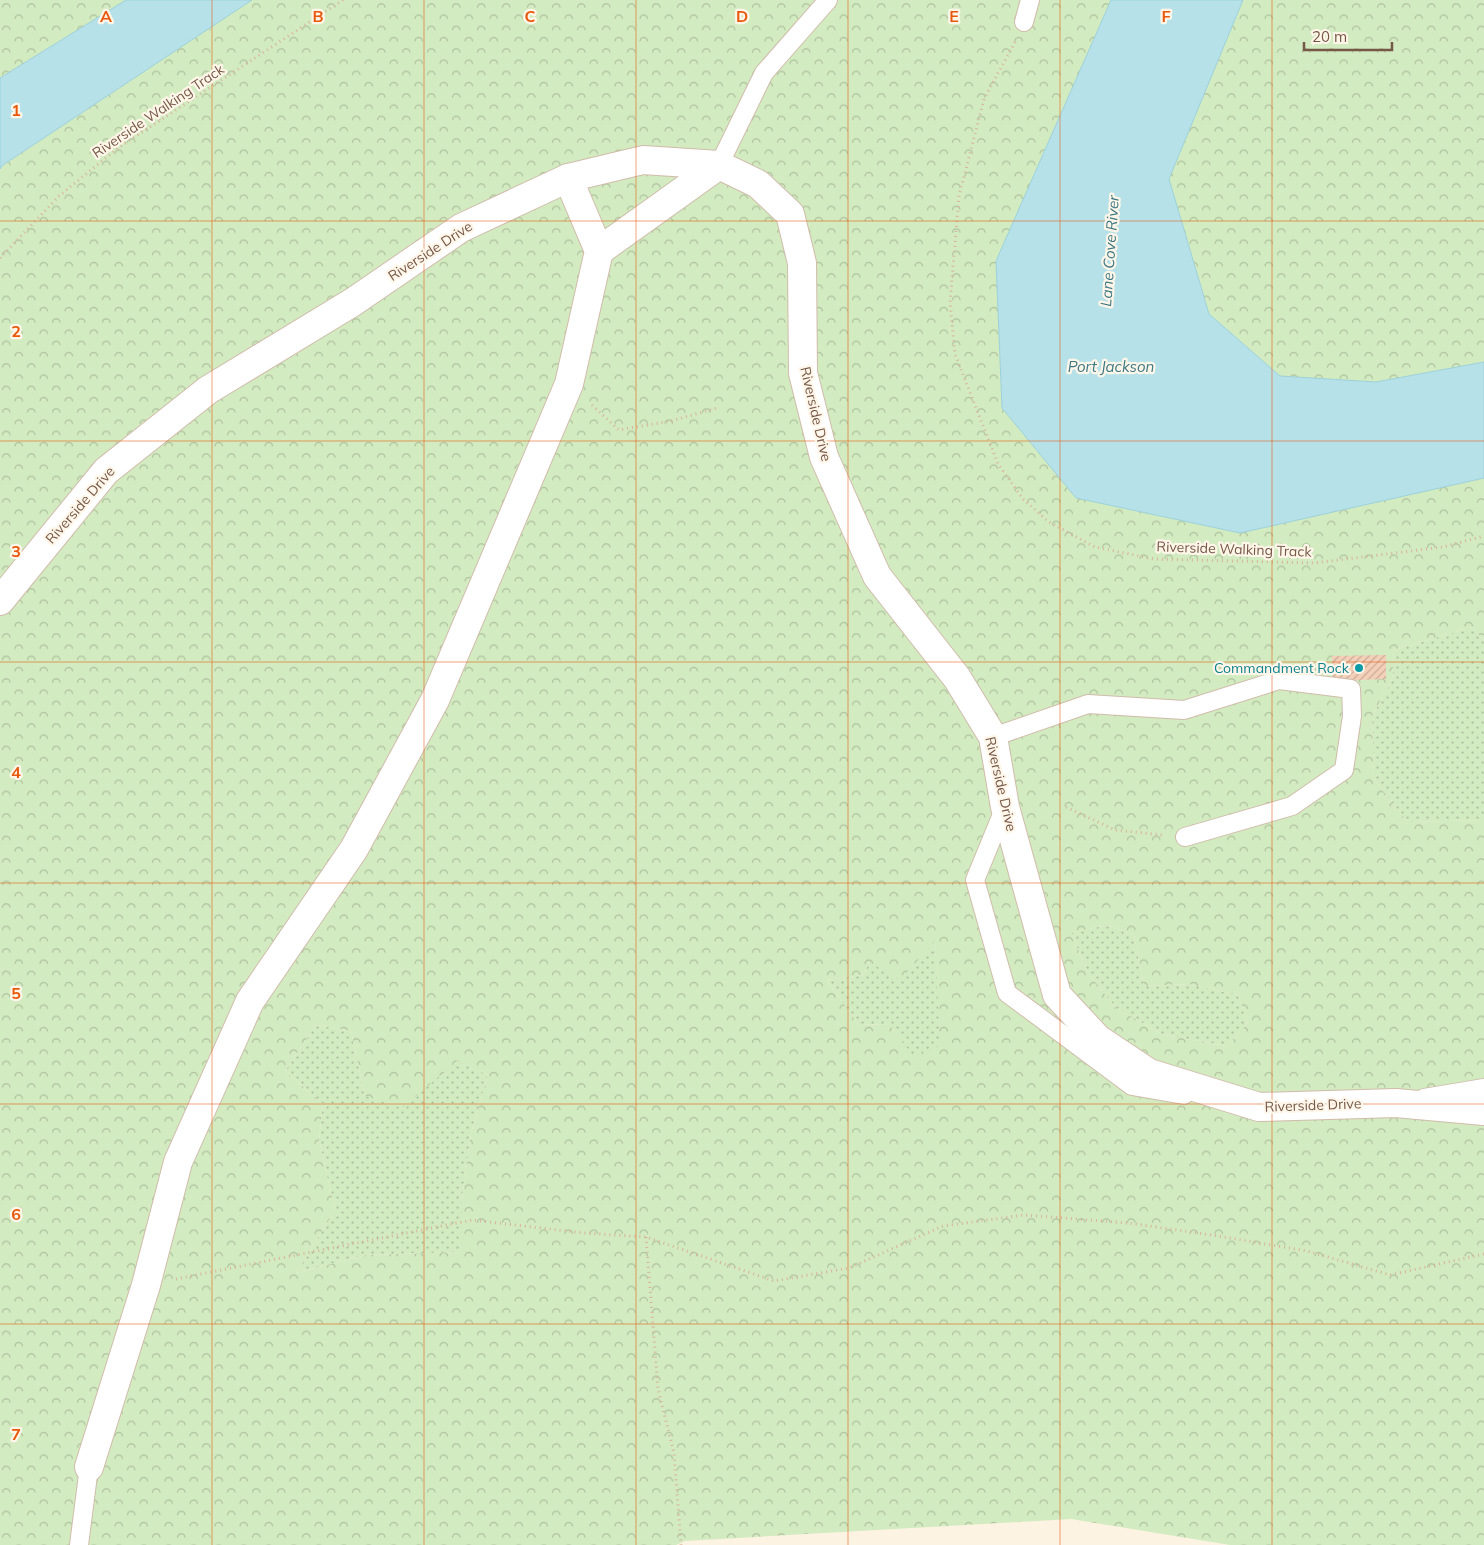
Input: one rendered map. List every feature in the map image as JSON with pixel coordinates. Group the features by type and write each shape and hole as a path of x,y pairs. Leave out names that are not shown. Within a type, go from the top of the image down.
{"street":[{"name":"Riverside Drive","path":"0,601 106,471 208,390 353,302 461,228 568,178 642,160 719,165 758,184 790,214 802,264 803,373 824,457 876,576 957,678 993,737 1005,807 1057,995 1098,1039 1149,1073 1259,1107 1396,1103 1484,1111"},
{"path":"599,251 719,165"},
{"path":"89,1467 146,1285 178,1162 250,1001 354,849 435,700 569,384 599,251 568,178"}],"lane":[{"path":"719,165 764,73 828,0"},
{"path":"1024,22 1030,0"},
{"path":"993,737 1088,704 1184,710 1279,680 1351,688 1352,716 1344,770 1292,806 1185,836"},
{"path":"1005,807 975,880 1007,993 1132,1086 1259,1107"},
{"path":"1396,1103 1484,1088"},
{"path":"79,1545 89,1467"}],"path":[{"name":"Riverside Walking Track","path":"0,258 59,196 118,148 343,0"},
{"name":"Riverside Walking Track","path":"1024,22 984,99 959,196 950,303 955,354 998,464 1023,499 1049,522 1095,546 1154,558 1314,563 1443,547 1484,536"},
{"path":"569,384 619,430 671,421 717,408"},
{"path":"1066,808 1115,830 1185,836"},
{"path":"146,1285 472,1220 584,1233 646,1237 774,1281 849,1268 943,1226 1024,1215 1128,1223 1212,1235 1307,1251 1390,1275 1484,1254"},
{"path":"646,1237 658,1389 674,1453 681,1545"}],"green space":[{"path":"0,0 126,0 0,78"},
{"path":"252,0 1111,0 996,261 1002,408 1076,498 1240,533 1484,478 1484,640 1472,627 1394,650 1392,680 1372,716 1374,779 1407,822 1484,820 1484,1545 1230,1545 1071,1519 685,1541 676,1545 0,1545 0,169 3,165","holes":["1107,925 1134,935 1144,986 1189,984 1238,995 1248,1023 1227,1046 1164,1035 1116,1008 1088,973 1071,933","935,941 940,1046 913,1056 890,1025 858,1024 827,980 863,975 869,962 900,980","316,1025 351,1031 365,1096 402,1108 457,1061 488,1075 471,1133 462,1198 461,1252 366,1255 296,1273 335,1210 319,1139 323,1104 285,1071"]},
{"path":"1243,0 1484,0 1484,362 1376,382 1280,376 1209,314 1169,179"},
{"path":"1472,627 1484,640 1484,820 1407,822 1374,779 1372,716 1392,680 1394,650"},
{"path":"1107,925 1134,935 1144,986 1189,984 1238,995 1248,1023 1227,1046 1164,1035 1116,1008 1088,973 1071,933"},
{"path":"935,940 941,1046 913,1057 890,1025 858,1024 827,980 863,975 869,962"},
{"path":"316,1025 351,1031 365,1096 458,1061 488,1075 471,1133 462,1198 462,1252 366,1255 296,1273 335,1210 319,1139 323,1104 285,1071"}],"water":[{"path":"126,0 252,0 3,165 0,169 0,78"},
{"name":"Port Jackson","path":"1111,0 1243,0 1169,179 1209,314 1280,376 1376,382 1484,362 1484,478 1240,533 1076,498 1002,408 996,261"}],"building":[{"name":"Commandment Rock","path":"1386,655 1386,679 1333,681 1332,656"}],"place":[{"name":"Commandment Rock","path":"1359,668"}],"water label":[{"name":"Lane Cove River","path":"1110,251"}]}
